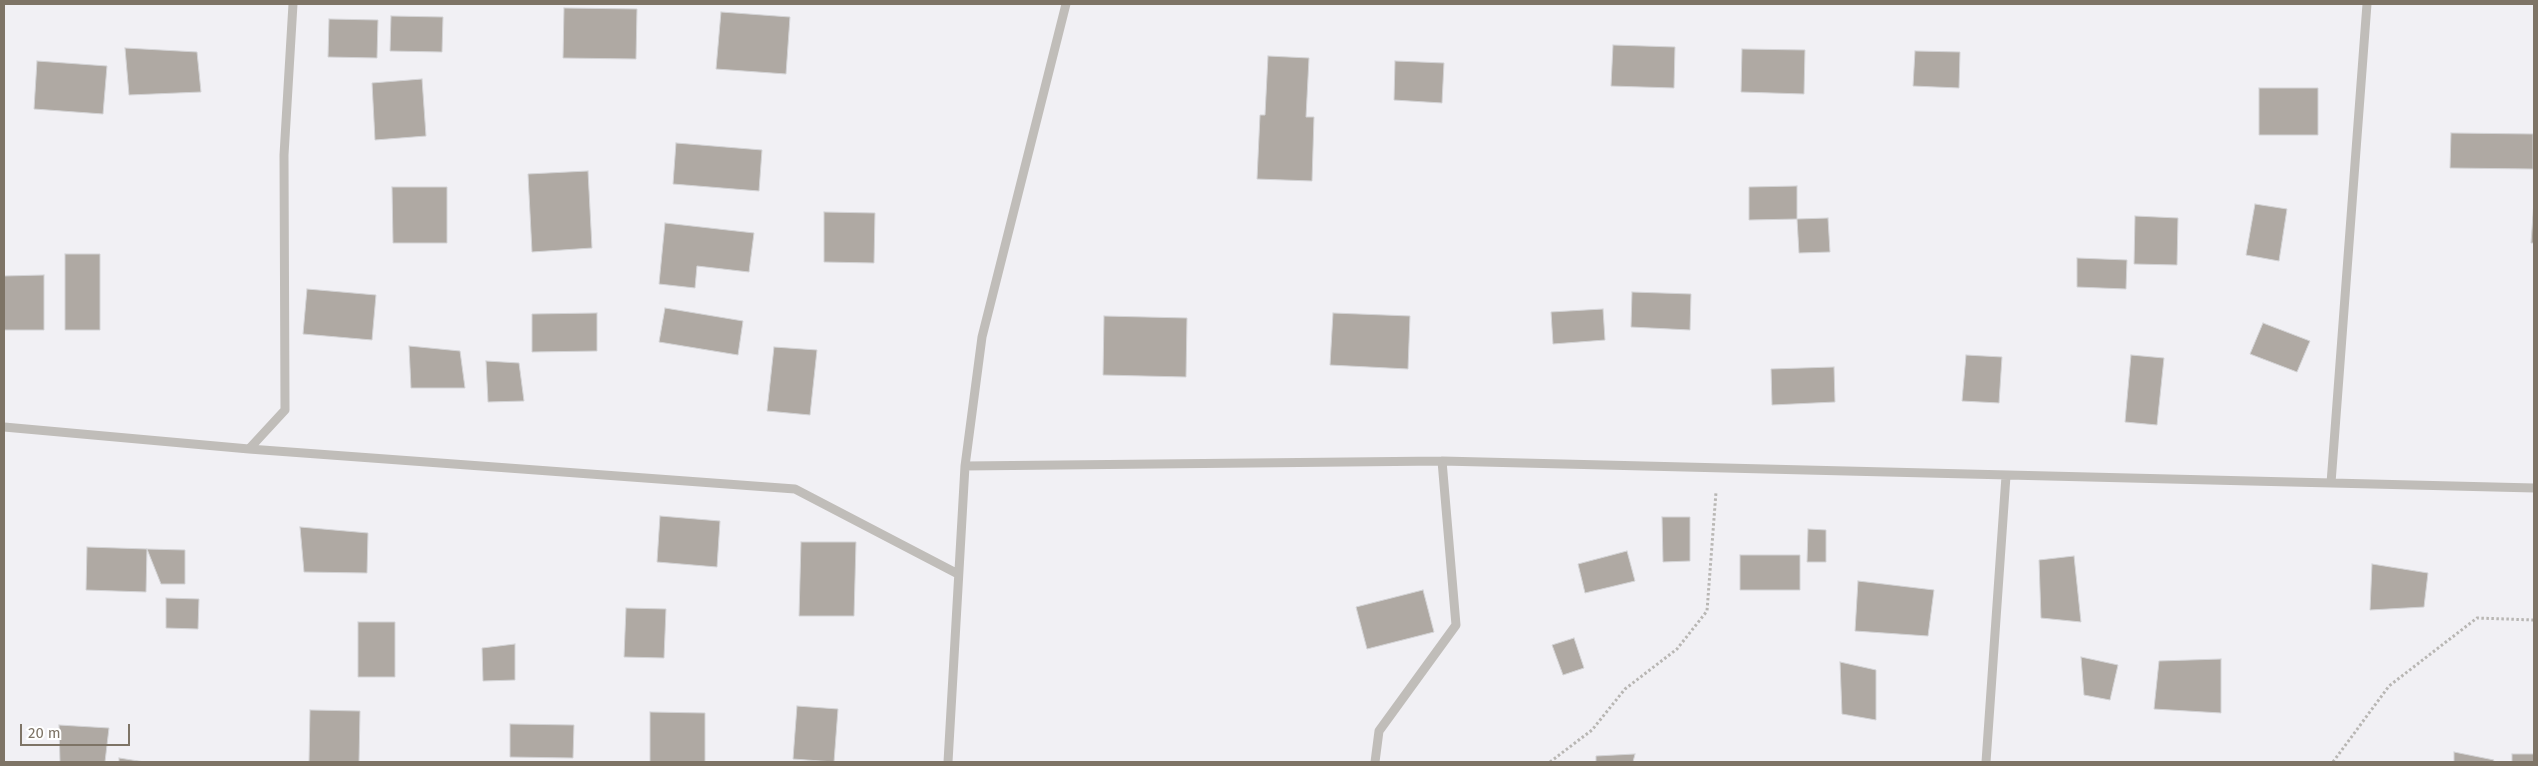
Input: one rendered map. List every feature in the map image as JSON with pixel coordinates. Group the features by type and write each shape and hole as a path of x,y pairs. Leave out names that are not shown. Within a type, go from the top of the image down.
{"street":[{"path":"249,449 285,410 284,155 293,4"},
{"path":"948,762 965,466 982,336 1066,4"},
{"path":"2331,484 2367,4"},
{"path":"4,427 249,449 795,489 958,574"},
{"path":"965,466 1442,461 2534,488"},
{"path":"1375,762 1379,731 1456,625 1442,461"},
{"path":"1986,762 2006,476"}],"path":[{"path":"1550,762 1592,730 1625,689 1677,649 1707,611 1718,468"},
{"path":"2333,762 2389,686 2477,618 2534,620"}],"building":[{"path":"564,8 637,9 636,59 563,58"},
{"path":"721,12 790,17 786,74 716,69"},
{"path":"391,16 443,17 442,52 390,51"},
{"path":"329,19 378,20 377,58 328,57"},
{"path":"1613,45 1675,47 1674,88 1611,86"},
{"path":"125,48 197,52 201,92 129,95"},
{"path":"1742,49 1805,50 1804,94 1741,92"},
{"path":"1915,51 1960,52 1959,88 1913,86"},
{"path":"1268,56 1309,58 1306,117 1314,117 1312,181 1257,179 1260,115 1265,115"},
{"path":"37,61 107,66 103,114 34,109"},
{"path":"1395,61 1444,63 1442,103 1394,100"},
{"path":"422,79 426,136 375,140 372,83"},
{"path":"2259,88 2318,88 2318,135 2259,135"},
{"path":"2451,133 2533,134 2533,169 2450,168"},
{"path":"676,143 762,150 759,191 673,184"},
{"path":"588,171 592,248 532,252 528,174"},
{"path":"1797,186 1797,219 1749,220 1749,187"},
{"path":"392,187 447,187 447,243 393,243"},
{"path":"2534,201 2534,243 2531,243"},
{"path":"2255,204 2287,209 2279,261 2246,255"},
{"path":"824,212 875,213 874,263 824,262"},
{"path":"2135,216 2178,218 2177,265 2134,264"},
{"path":"1828,218 1830,252 1799,253 1797,219"},
{"path":"665,223 754,233 749,272 697,266 695,288 659,284"},
{"path":"65,254 100,254 100,330 65,330"},
{"path":"2077,258 2127,260 2126,289 2077,287"},
{"path":"44,275 44,330 4,330 4,276"},
{"path":"307,289 376,295 372,340 303,334"},
{"path":"1632,292 1691,294 1690,330 1631,327"},
{"path":"665,308 743,321 738,355 659,342"},
{"path":"1603,309 1605,340 1553,344 1551,312"},
{"path":"597,313 597,351 532,352 532,314"},
{"path":"1333,313 1410,316 1408,369 1330,365"},
{"path":"1104,316 1187,318 1186,377 1103,375"},
{"path":"2263,323 2310,341 2297,372 2250,354"},
{"path":"409,346 460,351 465,388 411,388"},
{"path":"774,347 817,350 810,415 767,411"},
{"path":"1966,355 2002,357 1999,403 1962,401"},
{"path":"2131,355 2164,358 2157,425 2125,422"},
{"path":"486,361 519,363 524,401 488,402"},
{"path":"1834,367 1835,402 1772,405 1771,369"},
{"path":"660,516 720,521 717,567 657,562"},
{"path":"1662,517 1690,517 1690,561 1663,562"},
{"path":"300,527 368,533 367,573 304,572"},
{"path":"1808,529 1826,530 1826,562 1807,562"},
{"path":"801,542 856,542 854,616 799,616"},
{"path":"87,547 147,549 146,592 86,590"},
{"path":"147,549 185,550 185,584 161,584"},
{"path":"1627,551 1635,581 1585,593 1578,564"},
{"path":"1740,555 1800,555 1800,590 1740,590"},
{"path":"2074,556 2081,622 2041,618 2039,560"},
{"path":"2372,564 2428,573 2424,607 2370,610"},
{"path":"1858,581 1934,590 1928,636 1855,631"},
{"path":"1423,590 1434,632 1367,649 1356,607"},
{"path":"166,598 199,599 198,629 166,628"},
{"path":"626,608 666,609 664,658 624,657"},
{"path":"358,622 395,622 395,677 358,677"},
{"path":"1574,638 1584,668 1563,675 1552,645"},
{"path":"515,644 515,680 483,681 482,648"},
{"path":"2081,657 2118,665 2110,700 2084,695"},
{"path":"2221,659 2221,713 2154,709 2159,661"},
{"path":"1840,662 1876,670 1876,720 1842,714"},
{"path":"797,706 838,709 834,762 793,759"},
{"path":"310,710 360,711 359,762 309,762"},
{"path":"650,712 705,713 705,762 650,762"},
{"path":"510,724 574,725 573,758 510,757"},
{"path":"59,725 109,728 105,762 60,762"},
{"path":"2454,752 2494,760 2493,762 2454,762"},
{"path":"1635,754 1633,762 1596,762 1596,756"},
{"path":"2512,754 2534,754 2534,762 2512,762"},
{"path":"119,758 145,762 119,762"}]}
